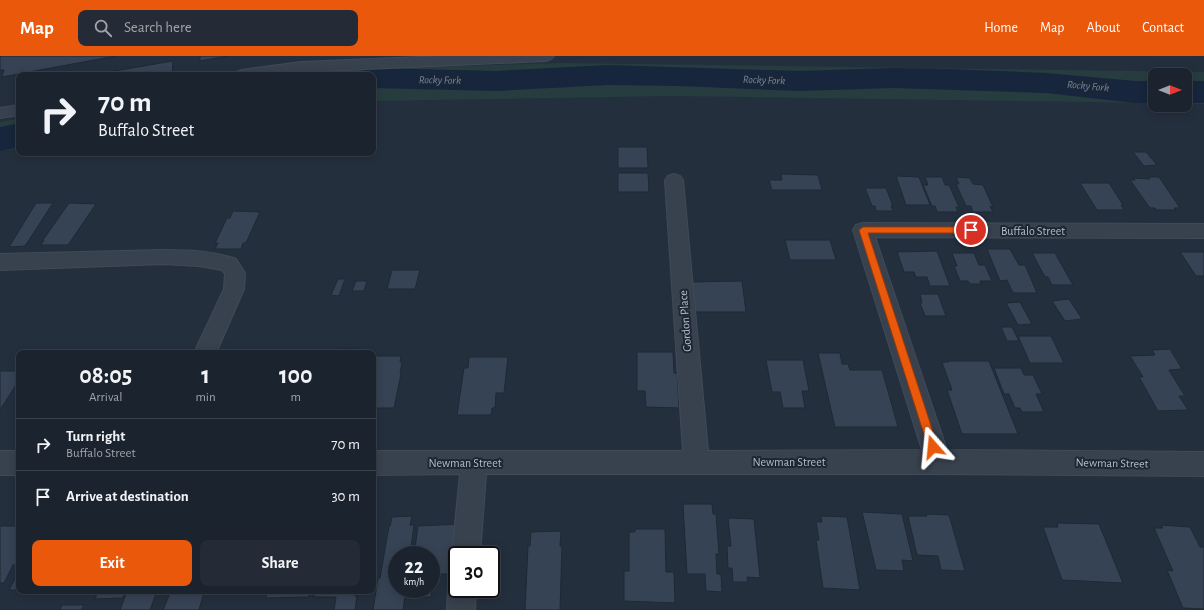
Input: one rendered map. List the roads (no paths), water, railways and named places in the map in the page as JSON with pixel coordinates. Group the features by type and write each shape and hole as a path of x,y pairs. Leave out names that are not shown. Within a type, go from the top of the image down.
{"street":[{"path":"267,72 308,67 546,56"},
{"path":"0,113 16,110"},
{"name":"Gordon Place","path":"674,180 696,462"},
{"name":"Buffalo Street","path":"938,462 863,230 1204,232"},
{"path":"0,262 157,257 200,258 229,264 235,273 234,289 207,350"},
{"name":"Newman Street","path":"376,463 938,462 1204,464"},
{"path":"0,463 16,463"},
{"path":"467,546 474,463"},
{"path":"461,610 462,598"}],"waterway":[{"name":"Rocky Fork","path":"376,78 496,81 608,75 799,81 894,78 1046,83 1148,92"},
{"name":"Rocky Fork","path":"1192,92 1204,92"},
{"name":"Rocky Fork","path":"0,139 16,136"}]}
